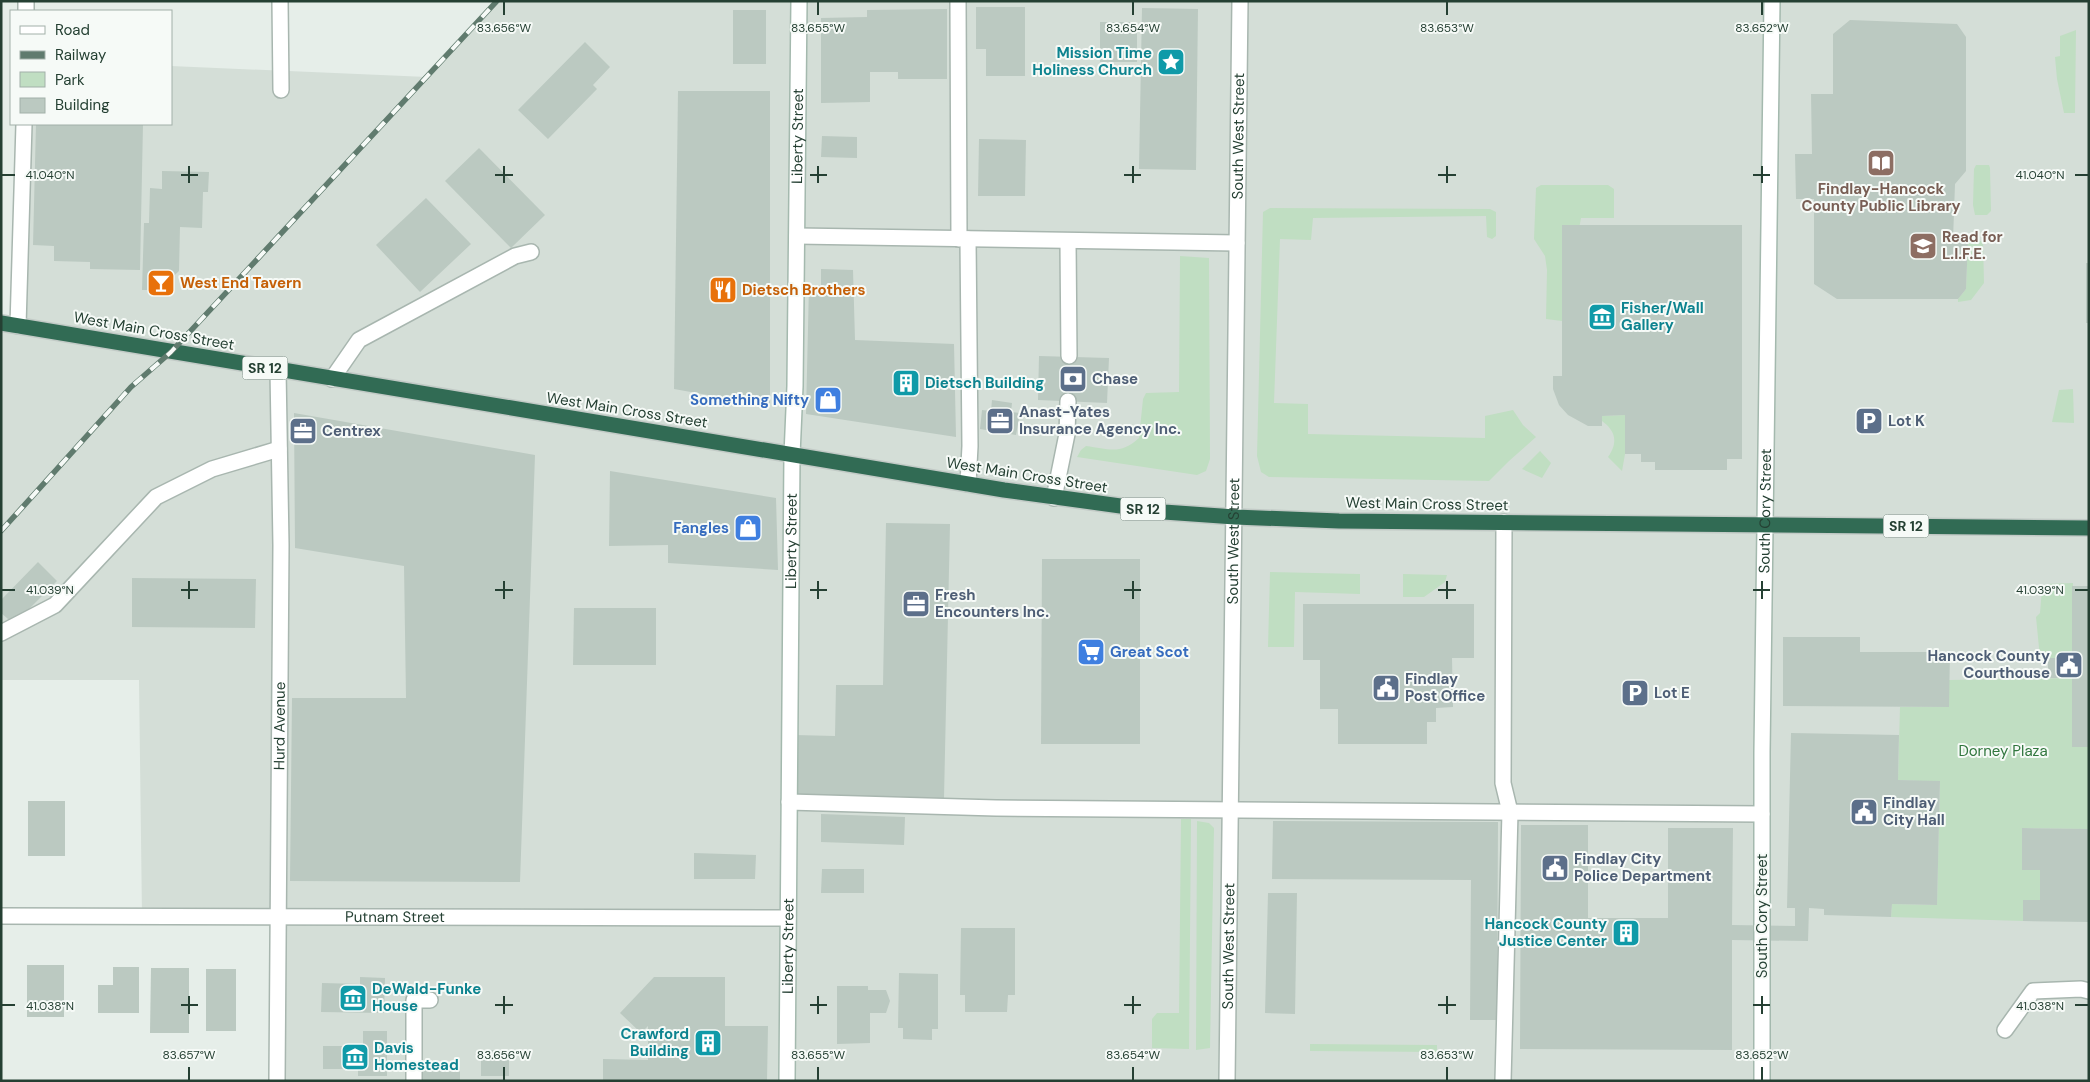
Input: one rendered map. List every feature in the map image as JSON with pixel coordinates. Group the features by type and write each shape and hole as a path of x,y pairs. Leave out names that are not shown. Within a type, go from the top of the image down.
{"highway":[{"name":"West Main Cross Street","path":"1,323 1054,498 1152,510 1235,517 1504,522 2089,528"}],"street":[{"path":"280,1 282,90"},
{"name":"Liberty Street","path":"787,1081 792,455 795,386 800,1"},
{"path":"958,1 970,446 968,484"},
{"name":"South West Street","path":"1227,1081 1240,1"},
{"name":"South Cory Street","path":"1762,1081 1762,814 1772,1"},
{"path":"18,326 24,125"},
{"path":"796,236 1237,243"},
{"path":"1068,241 1069,356"},
{"path":"332,379 359,340 515,256 530,252"},
{"name":"Hurd Avenue","path":"277,1081 280,555 278,370"},
{"path":"1054,498 1067,434 1068,401"},
{"path":"1,633 55,605 156,497 212,469 279,449"},
{"path":"1503,1081 1510,812 1503,783 1504,522"},
{"path":"789,802 996,808 1762,814"},
{"name":"Putnam Street","path":"1,916 788,918"},
{"path":"2005,1030 2033,992 2081,989 2089,991"},
{"path":"414,1081 414,1000 430,1000"}],"shaded area":[{"path":"497,1 2089,1 2089,1081 277,1081 277,916 142,916 139,680 1,680 1,323 18,326 24,125 172,125 172,66 427,77"}],"green space":[{"path":"2076,30 2075,113 2064,113 2057,79 2055,57 2060,56 2060,36"},
{"path":"1976,165 1989,165 1990,168 1991,211 1987,215 1975,215 1973,205 1974,169"},
{"path":"1541,185 1608,185 1614,189 1614,218 1581,218 1562,321 1546,319 1547,270 1545,256 1534,239 1536,188"},
{"path":"1270,208 1490,209 1496,212 1496,236 1492,239 1487,237 1486,216 1313,218 1311,240 1280,239 1274,403 1308,404 1308,434 1485,438 1485,416 1513,410 1523,425 1536,437 1489,481 1269,477 1261,472 1257,456 1263,212"},
{"path":"1968,241 1983,241 1984,283 1971,300 1958,302 1958,299 1966,289"},
{"path":"1180,256 1209,258 1210,459 1206,471 1197,475 1077,457 1086,446 1108,449 1126,447 1139,438 1143,399 1146,393 1179,392"},
{"path":"2073,389 2074,423 2052,422 2059,390"},
{"path":"1625,415 1625,454 1622,471 1608,457 1613,447 1614,438 1613,433 1602,421 1602,416"},
{"path":"1540,451 1551,463 1542,478 1522,469"},
{"path":"1270,572 1360,574 1360,594 1295,592 1294,647 1268,647"},
{"path":"1403,574 1447,575 1445,582 1424,597 1403,597"},
{"path":"2073,583 2072,658 2049,658 2048,661 2042,661 2040,658 2036,617 2040,613 2042,588 2046,584"},
{"name":"Dorney Plaza","path":"2072,678 2072,747 2089,747 2089,829 2022,828 2022,870 2040,870 2040,900 2023,900 2023,921 1891,917 1892,904 1937,905 1940,782 1898,780 1900,707 1949,707 1949,680"},
{"path":"1181,819 1191,819 1189,1049 1152,1048 1152,1019 1157,1013 1179,1013"},
{"path":"1197,821 1209,823 1214,828 1210,1048 1196,1050"},
{"path":"1310,1044 1437,1045 1437,1052 1310,1051"}],"building":[{"path":"976,7 1025,7 1025,76 986,76 986,49 976,49"},
{"path":"1142,8 1198,9 1196,170 1139,169"},
{"path":"947,9 947,79 898,79 898,72 870,72 870,102 821,103 821,18 867,17 867,10"},
{"path":"733,10 766,10 766,64 733,64"},
{"name":"Findlay-Hancock County Public Library","path":"1850,20 1957,24 1966,37 1966,171 1955,184 1953,240 1968,241 1966,289 1958,299 1837,299 1814,284 1814,199 1796,199 1795,154 1812,154 1811,94 1833,94 1833,34"},
{"path":"1100,22 1137,22 1137,62 1100,62"},
{"path":"585,42 610,67 593,85 597,89 548,139 518,110"},
{"name":"Dietsch Brothers","path":"678,91 770,91 770,403 730,399 674,389"},
{"path":"36,125 143,125 140,270 90,269 90,262 54,261 54,246 33,245"},
{"path":"822,136 857,137 857,158 821,157"},
{"path":"979,139 1026,140 1025,196 978,196"},
{"path":"479,148 545,215 511,248 445,181"},
{"path":"162,171 209,172 208,192 203,192 202,228 180,227 179,271 159,290 142,290 144,223 149,223 150,188 162,189"},
{"path":"426,198 471,244 420,292 376,245"},
{"path":"1562,225 1742,225 1742,459 1727,459 1727,470 1655,470 1655,462 1641,462 1641,454 1625,454 1625,415 1602,416 1602,426 1588,426 1568,415 1559,405 1553,389 1553,376 1562,376"},
{"path":"2086,263 2089,263 2089,323 2086,323"},
{"path":"821,269 853,270 855,340 954,344 956,437 806,414 809,285 821,285"},
{"name":"Chase","path":"1039,356 1109,358 1107,403 1038,400"},
{"name":"Anast-Yates Insurance Agency Inc.","path":"992,400 1012,403 1011,412 1020,413 1016,435 980,429 982,410 991,411"},
{"path":"294,413 535,455 520,882 290,881 292,698 406,698 404,566 295,548"},
{"path":"610,471 776,498 778,570 668,563 668,545 609,546"},
{"name":"Fresh Encounters Inc.","path":"886,523 950,524 944,798 794,794 795,735 835,736 836,685 883,685"},
{"name":"Great Scot","path":"1042,559 1140,559 1140,744 1041,744"},
{"path":"38,562 57,581 14,624 1,613 1,600"},
{"path":"132,578 256,579 255,628 132,627"},
{"name":"Hancock County Courthouse","path":"2072,586 2089,586 2089,747 2072,747 2072,678 2048,678 2048,658 2072,658"},
{"name":"Findlay Post Office","path":"1303,604 1474,604 1474,658 1452,658 1453,707 1436,708 1436,722 1427,722 1427,744 1338,744 1338,709 1320,709 1320,660 1303,660"},
{"path":"574,608 656,608 656,665 573,665"},
{"path":"1783,637 1860,637 1860,652 1950,652 1949,707 1783,706"},
{"name":"Hancock County Justice Center","path":"1791,733 1899,735 1898,780 1940,781 1937,905 1892,904 1891,917 1824,915 1824,909 1809,908 1808,941 1732,940 1732,1050 1520,1049 1521,825 1588,825 1588,918 1668,918 1668,828 1733,828 1732,925 1795,926 1795,908 1787,908"},
{"path":"28,801 65,801 65,856 28,856"},
{"path":"821,814 905,817 904,845 821,842"},
{"path":"1273,821 1498,822 1497,1020 1470,1020 1471,880 1272,879"},
{"path":"2022,828 2089,829 2089,922 2023,921 2023,900 2040,900 2040,870 2022,870"},
{"path":"694,853 756,855 755,879 694,879"},
{"path":"822,869 864,869 864,893 821,893"},
{"path":"1268,893 1297,893 1295,1014 1265,1013"},
{"path":"961,928 1015,928 1015,995 1008,995 1007,1012 965,1012 965,995 960,995"},
{"path":"27,965 64,965 64,1017 27,1017"},
{"path":"113,967 139,967 139,1013 98,1013 98,985 113,985"},
{"path":"151,968 189,968 189,1033 150,1033"},
{"path":"206,969 236,969 236,1031 206,1031"},
{"path":"899,973 938,974 938,1029 932,1029 932,1040 903,1039 903,1028 898,1028"},
{"name":"DeWald-Funke House","path":"360,977 385,978 384,1013 321,1012 322,983 360,984"},
{"name":"Crawford Building","path":"654,977 725,977 725,1026 768,1026 767,1081 603,1081 603,1059 648,1060 648,1026 641,1033 620,1013"},
{"path":"837,986 868,986 868,990 886,990 890,1001 886,1013 870,1013 870,1043 837,1044"},
{"name":"Davis Homestead","path":"363,1031 387,1031 387,1076 358,1076 358,1069 323,1069 323,1046 363,1046"},
{"path":"481,1050 509,1050 509,1076 481,1076"},
{"path":"419,1067 460,1067 460,1081 419,1081"}],"railway":[{"path":"1,531 131,387 171,352 497,1"}],"place":[{"name":"Mission Time Holiness Church","path":"1171,62"},
{"name":"Findlay-Hancock County Public Library","path":"1881,163"},
{"name":"Read for L.I.F.E.","path":"1923,246"},
{"name":"West End Tavern","path":"161,283"},
{"name":"Dietsch Brothers","path":"723,290"},
{"name":"Fisher/Wall Gallery","path":"1602,317"},
{"name":"Chase","path":"1073,379"},
{"name":"Dietsch Building","path":"906,383"},
{"name":"Something Nifty","path":"828,400"},
{"name":"Anast-Yates Insurance Agency Inc.","path":"1000,421"},
{"name":"Lot K","path":"1869,421"},
{"name":"Centrex","path":"303,431"},
{"name":"Fangles","path":"748,528"},
{"name":"Fresh Encounters Inc.","path":"916,604"},
{"name":"Great Scot","path":"1091,652"},
{"name":"Hancock County Courthouse","path":"2069,665"},
{"name":"Findlay Post Office","path":"1386,688"},
{"name":"Lot E","path":"1635,693"},
{"name":"Findlay City Hall","path":"1864,812"},
{"name":"Findlay City Police Department","path":"1555,868"},
{"name":"Hancock County Justice Center","path":"1626,933"},
{"name":"DeWald-Funke House","path":"353,998"},
{"name":"Crawford Building","path":"708,1043"},
{"name":"Davis Homestead","path":"355,1057"}]}
